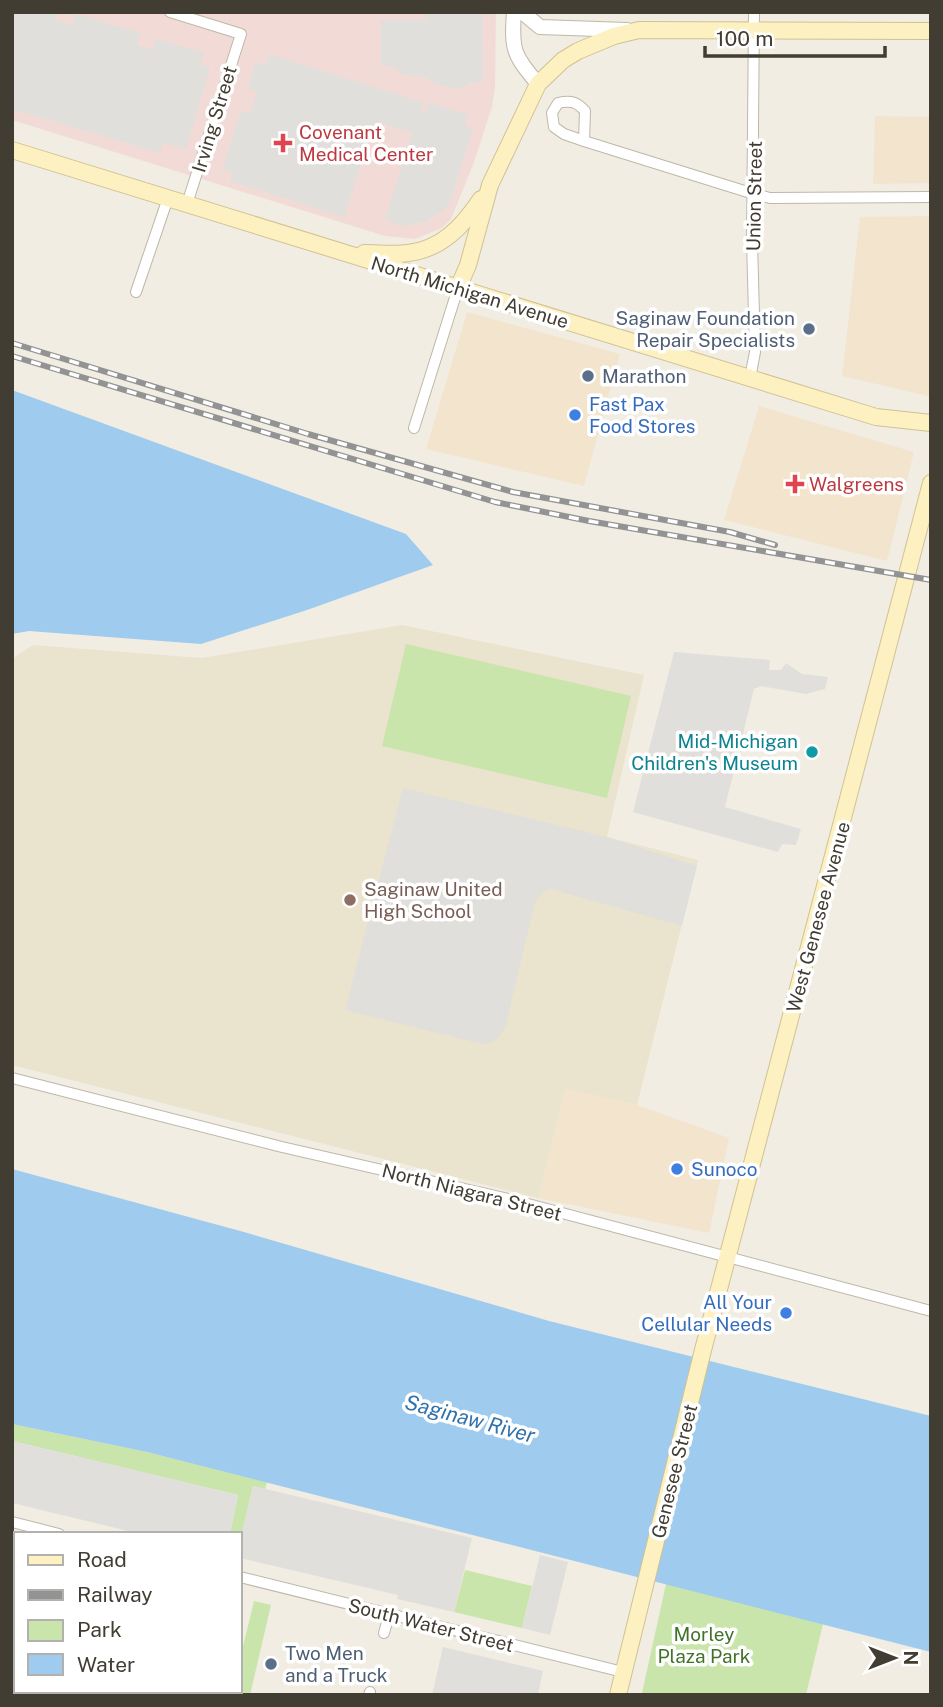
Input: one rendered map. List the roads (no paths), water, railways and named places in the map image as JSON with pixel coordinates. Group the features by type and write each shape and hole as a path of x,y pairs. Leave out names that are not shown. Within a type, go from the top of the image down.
{"main road":[{"path":"343,252 409,253 447,240 469,217 489,185 538,84 563,60 614,36 639,30 931,31"},
{"name":"North Michigan Avenue","path":"12,150 876,417 931,423"},
{"path":"458,288 468,265 489,185"},
{"name":"West Genesee Avenue","path":"703,1350 931,483"},
{"name":"Genesee Street","path":"618,1695 703,1350"}],"street":[{"name":"Irving Street","path":"170,12 241,34 187,204"},
{"path":"514,12 513,45 520,64 538,84"},
{"path":"522,12 540,27 639,30"},
{"name":"Union Street","path":"750,378 755,352 752,241 754,12"},
{"path":"584,141 770,198 931,197"},
{"path":"135,292 168,198"},
{"path":"414,428 458,288"},
{"name":"North Niagara Street","path":"12,1078 282,1147 513,1200 931,1311"},
{"path":"12,1522 51,1532"},
{"name":"South Water Street","path":"242,1578 623,1672"},
{"path":"384,1633 389,1615"}],"water":[{"path":"12,390 406,534 433,565 201,644 29,631 12,634"},
{"name":"Saginaw River","path":"12,1169 244,1232 549,1321 931,1416 931,1652 147,1452 12,1424"}],"railway":[{"path":"12,343 308,434 513,492 730,532 775,545"},
{"path":"12,356 495,502 589,521 931,580"}],"place":[{"name":"Covenant Medical Center","path":"283,143"},
{"name":"Saginaw Foundation Repair Specialists","path":"809,329"},
{"name":"Marathon","path":"588,376"},
{"name":"Fast Pax Food Stores","path":"575,415"},
{"name":"Walgreens","path":"795,484"},
{"name":"Mid-Michigan Children's Museum","path":"812,752"},
{"name":"Saginaw United High School","path":"350,900"},
{"name":"Sunoco","path":"677,1169"},
{"name":"All Your Cellular Needs","path":"786,1313"},
{"name":"Two Men and a Truck","path":"271,1664"}],"park label":[{"name":"Morley Plaza Park","path":"704,1645"}]}
